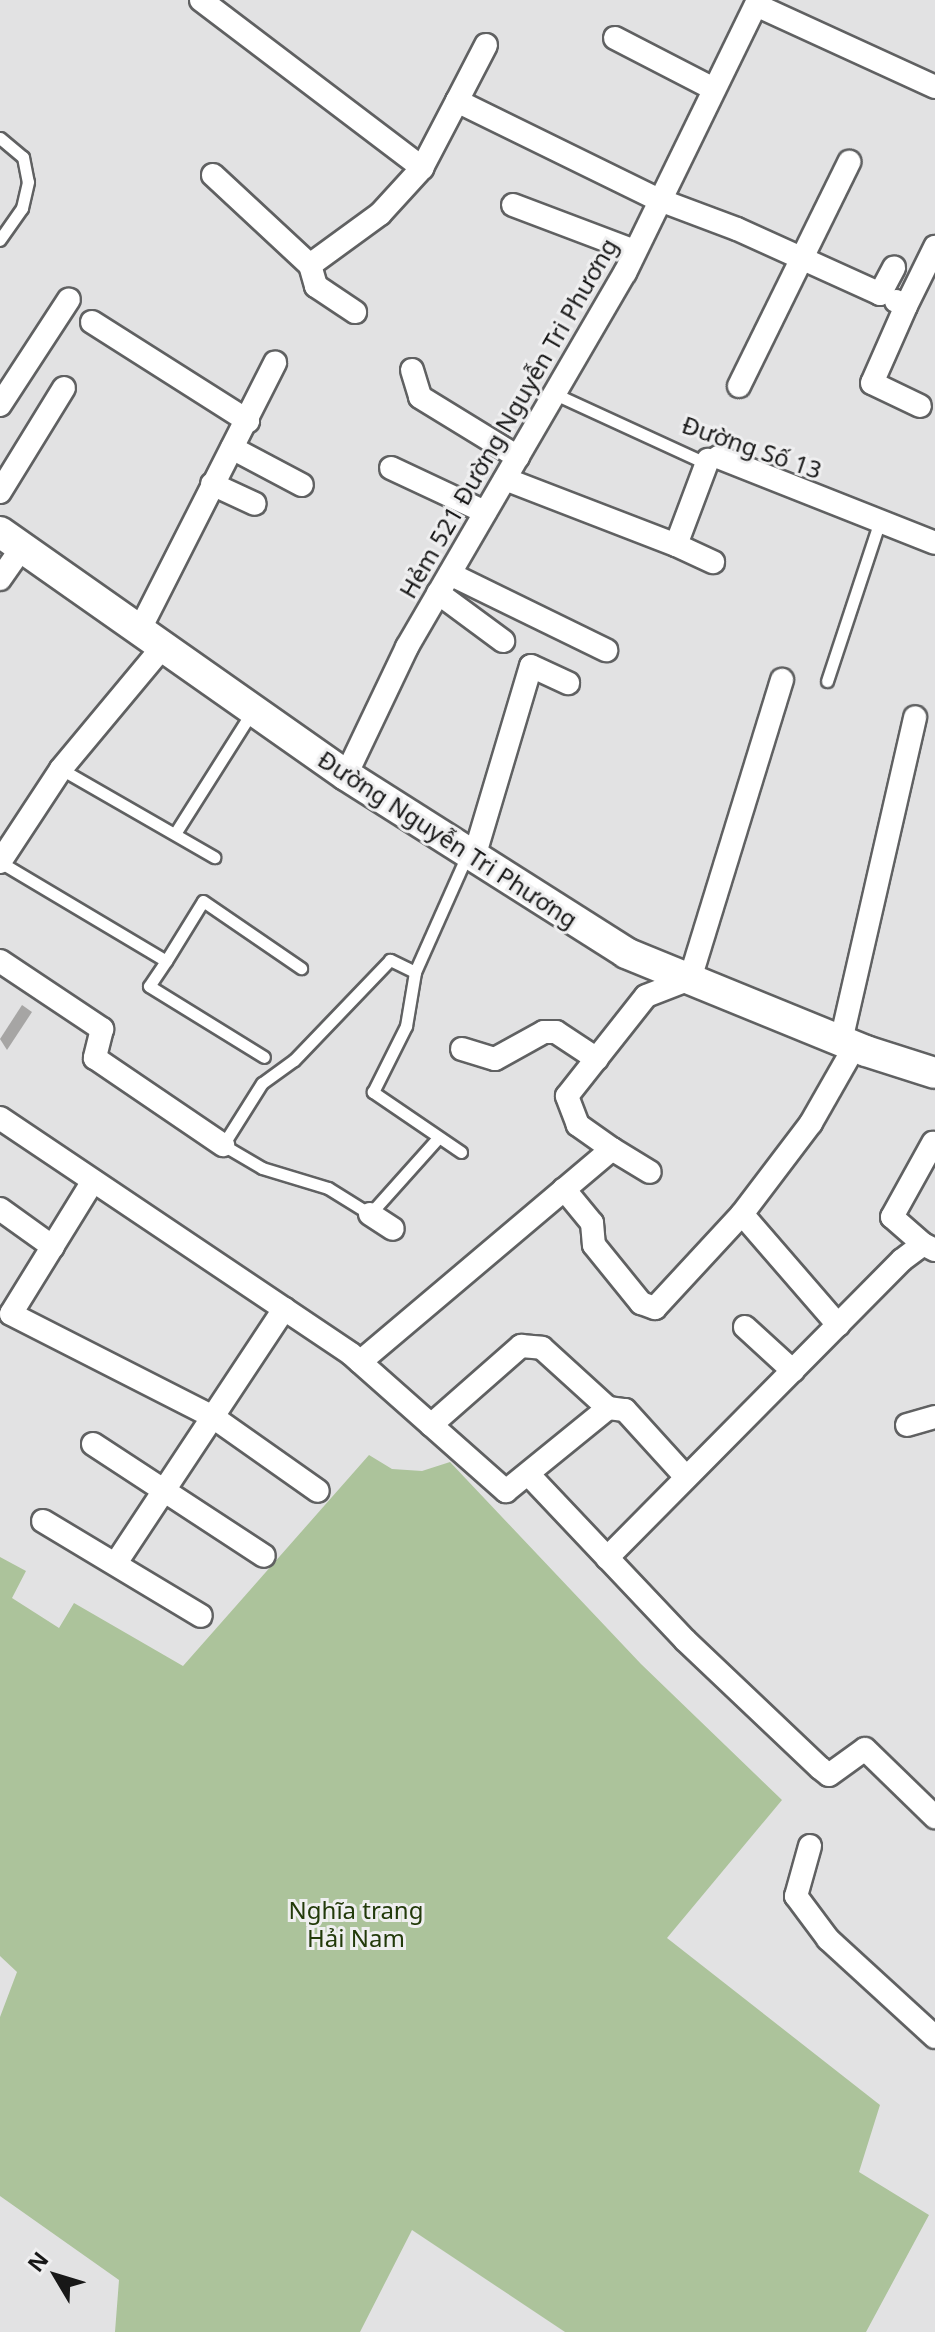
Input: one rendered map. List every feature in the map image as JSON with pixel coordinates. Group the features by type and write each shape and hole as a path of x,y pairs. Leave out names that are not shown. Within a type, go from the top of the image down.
{"main road":[{"name":"Đường Nguyễn Tri Phương","path":"10,540 346,775 626,953 848,1044 935,1073"}],"street":[{"path":"201,0 422,168"},
{"path":"757,3 935,87"},
{"name":"Hẻm 521 Đường Nguyễn Tri Phương","path":"346,775 444,583 635,251 657,199 757,3"},
{"path":"615,38 712,88"},
{"path":"310,265 380,214 422,168 486,45"},
{"path":"457,101 657,199 804,258 906,306"},
{"path":"739,386 849,162"},
{"path":"213,175 310,265 316,286 355,312"},
{"path":"513,205 635,251"},
{"path":"920,406 872,383 935,247"},
{"path":"880,294 894,268"},
{"path":"0,405 69,299"},
{"path":"92,322 248,421"},
{"path":"0,862 150,640 212,484 248,421 275,363"},
{"path":"412,370 420,397 518,457"},
{"path":"0,492 64,388"},
{"path":"232,448 302,485"},
{"path":"676,545 713,459"},
{"name":"Đường Số 13","path":"713,459 935,543"},
{"path":"391,468 485,512"},
{"path":"505,479 713,562"},
{"path":"212,484 255,504"},
{"path":"0,579 10,540"},
{"path":"444,583 503,641"},
{"path":"444,583 606,650"},
{"path":"471,855 531,666 568,683"},
{"path":"650,1172 578,1125 567,1096 646,996 690,979 782,680"},
{"path":"564,1189 592,1223 594,1245 648,1308 662,1304 742,1214 811,1123 848,1044 915,717"},
{"path":"0,961 102,1029 95,1058 223,1145"},
{"path":"462,1049 495,1059 544,1032 556,1032 597,1059"},
{"path":"0,1118 360,1362 506,1491 530,1476 608,1408"},
{"path":"607,1558 838,1325 929,1247 892,1217 933,1143"},
{"path":"360,1362 612,1149"},
{"path":"93,1181 53,1247 5,1312 213,1417 318,1491"},
{"path":"0,1209 53,1247"},
{"path":"370,1214 393,1229"},
{"path":"742,1214 838,1325"},
{"path":"116,1563 284,1309"},
{"path":"745,1327 793,1371"},
{"path":"431,1425 521,1346 542,1348 608,1408 625,1410 686,1477"},
{"path":"907,1425 935,1417"},
{"path":"93,1444 264,1556"},
{"path":"530,1476 685,1640 829,1775 865,1749 935,1817"},
{"path":"43,1521 201,1616"},
{"path":"810,1846 796,1896 828,1939 935,2037"}],"lane":[{"path":"0,138 23,157 28,182 22,208 0,240"},
{"name":"Đường Số 13","path":"555,394 713,459"},
{"path":"827,681 880,521"},
{"path":"176,832 252,711"},
{"path":"61,769 176,832 214,857"},
{"path":"461,1152 373,1092 406,1026 415,972 471,855"},
{"path":"0,862 166,961"},
{"path":"264,1057 149,986 203,901 301,968"},
{"path":"415,972 390,960 294,1060 262,1083 223,1145 262,1168 328,1188 370,1214 438,1138"}],"green space":[{"name":"Nghĩa trang Hải Nam","path":"369,1455 392,1469 422,1471 450,1462 641,1664 782,1800 667,1938 880,2105 859,2172 929,2215 866,2332 565,2332 412,2230 360,2332 115,2332 119,2280 0,2196 0,2017 17,1972 0,1956 0,1557 26,1571 12,1598 59,1628 74,1603 183,1666"}],"building":[{"path":"22,1005 32,1012 7,1050 0,1039"}]}
